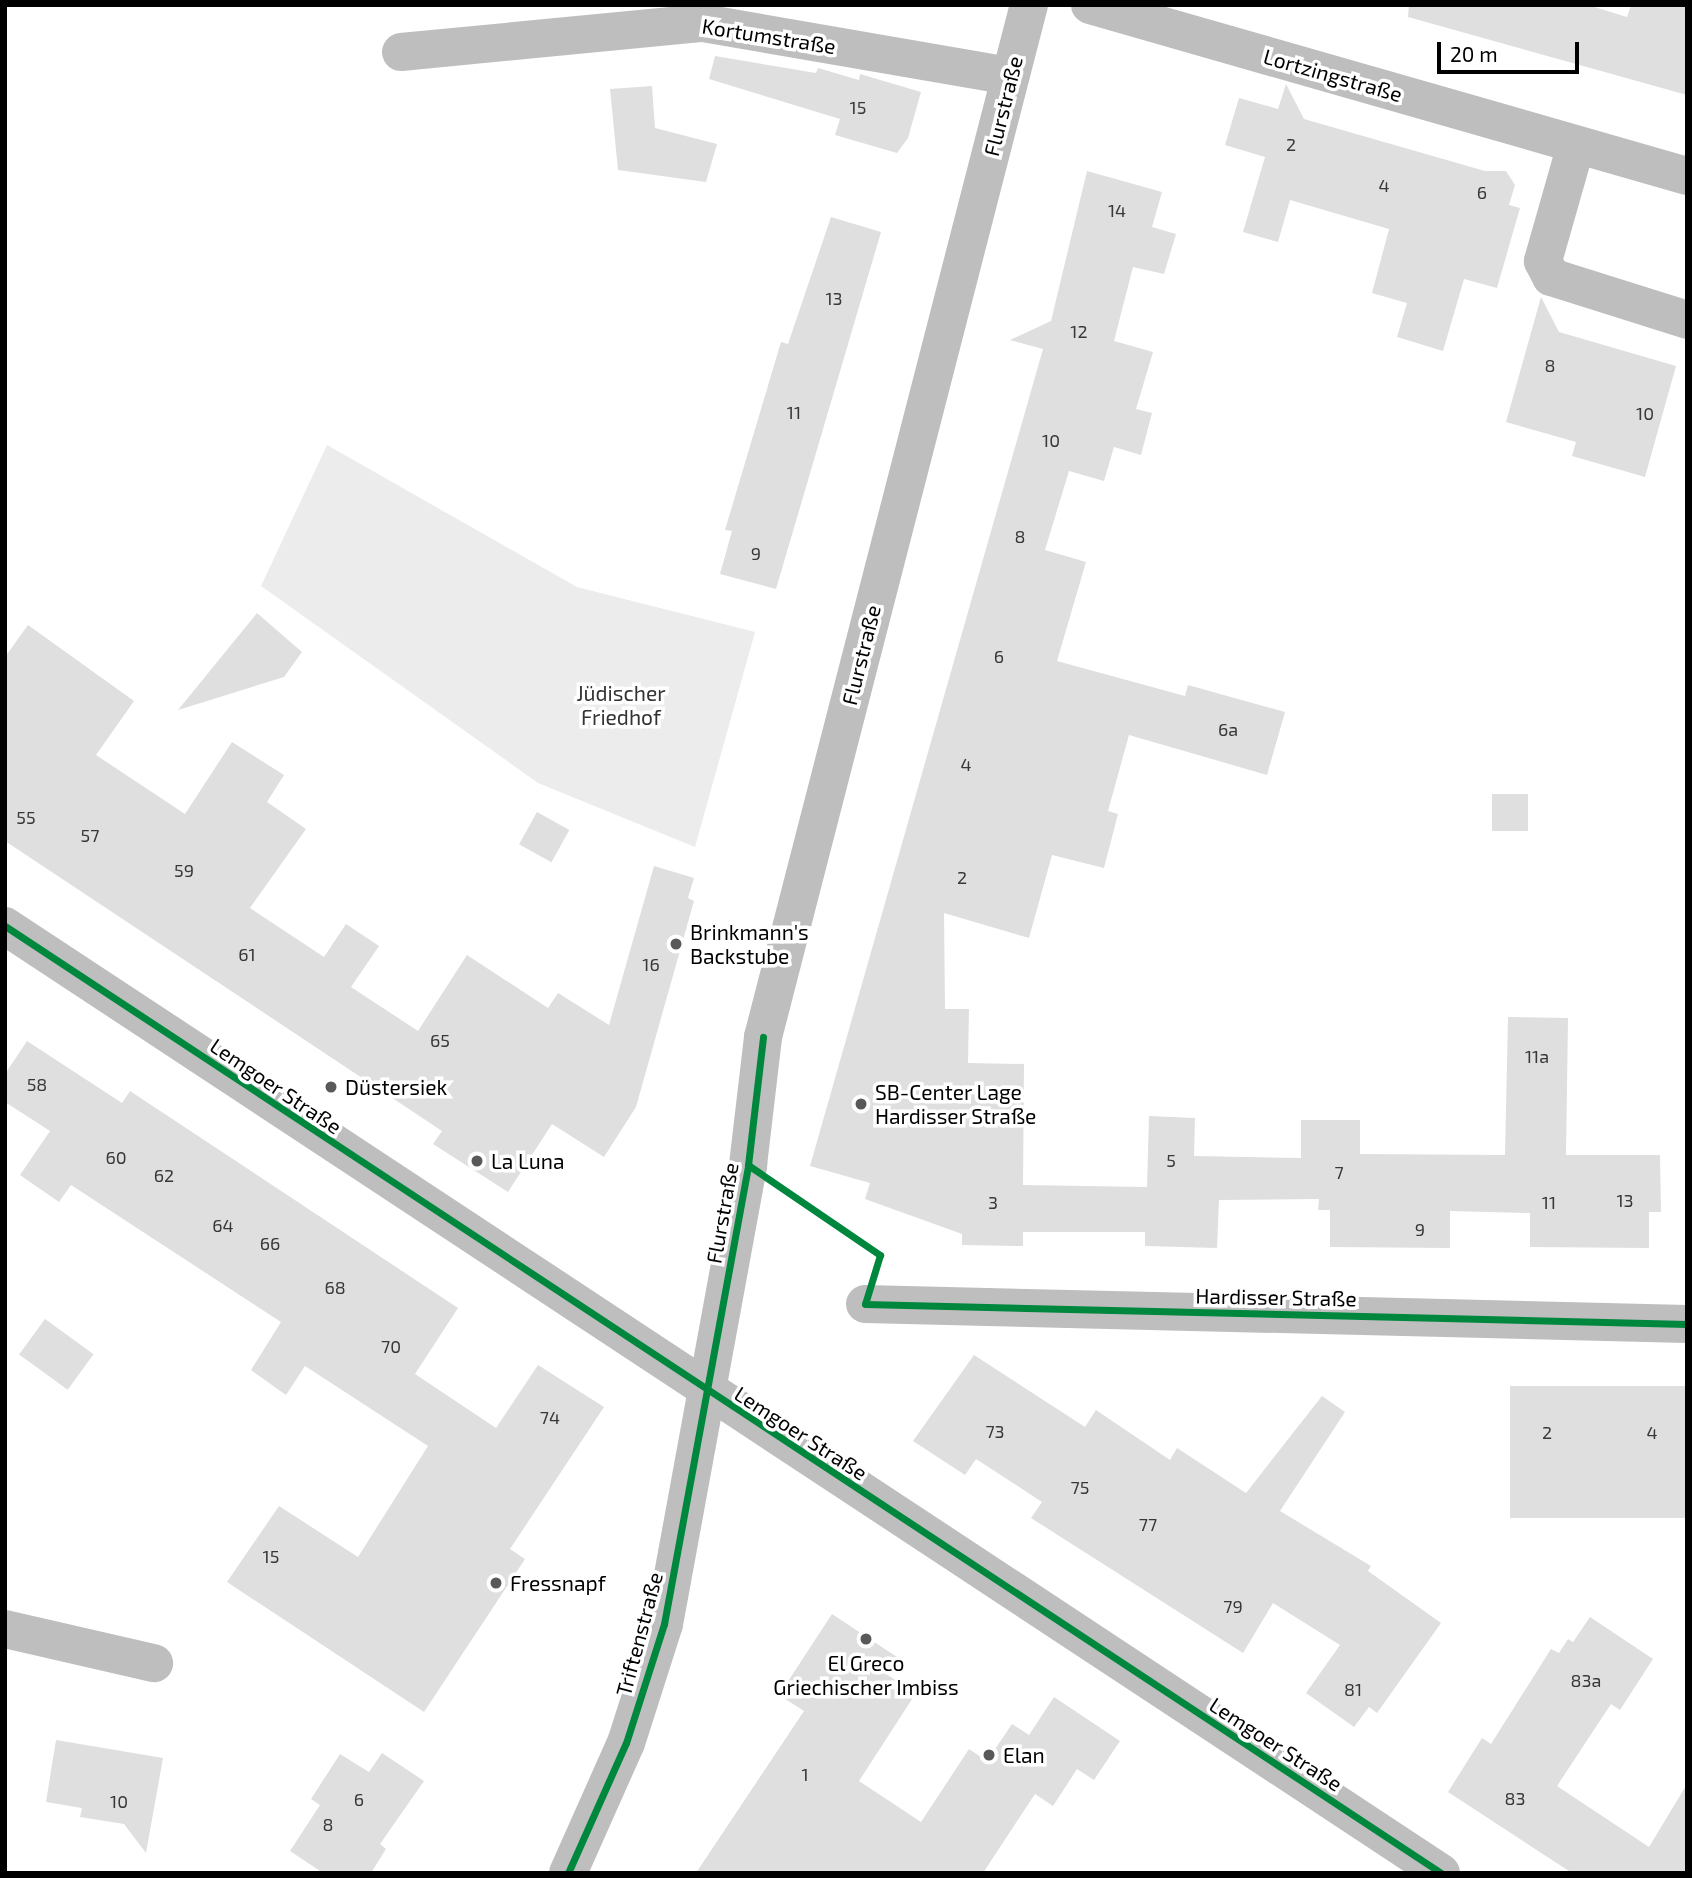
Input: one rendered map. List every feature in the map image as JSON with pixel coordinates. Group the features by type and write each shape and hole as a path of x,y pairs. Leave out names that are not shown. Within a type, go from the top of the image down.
{"street":[{"name":"Flurstraße","path":"709,1394 763,1037 1029,5"},
{"name":"Lortzingstraße","path":"1090,5 1687,176"},
{"name":"Kortumstraße","path":"401,52 703,23 1010,76"},
{"path":"1576,145 1544,261 1551,278 1687,320"},
{"name":"Lemgoer Straße","path":"5,926 709,1394 1441,1873"},
{"name":"Hardisser Straße","path":"865,1304 1687,1324"},
{"name":"Triftenstraße","path":"568,1873 626,1743 664,1624 709,1394"},
{"path":"5,1629 154,1662"}],"green space":[{"name":"Jüdischer Friedhof","path":"327,445 577,587 755,632 695,847 538,783 261,586"}],"building":[{"path":"1409,5 1588,5 1627,17 1631,5 1687,5 1687,95 1408,17"},
{"path":"715,56 816,73 818,68 859,80 860,74 921,92 908,138 897,153 835,135 840,119 709,79"},
{"path":"1286,84 1304,119 1485,171 1506,171 1515,185 1509,205 1520,208 1497,288 1464,279 1443,351 1397,337 1407,303 1372,293 1389,229 1290,200 1278,242 1243,232 1265,157 1225,145 1239,98 1278,109"},
{"path":"652,86 655,128 717,144 706,182 618,170 610,89"},
{"path":"1087,171 1162,192 1152,227 1176,234 1164,274 1133,267 1114,341 1153,352 1136,409 1152,413 1141,455 1114,447 1104,481 1069,471 1045,550 1086,562 1057,661 1185,696 1188,685 1285,712 1267,775 1129,735 1108,811 1118,814 1104,868 1052,855 1029,938 944,913 945,1009 969,1009 968,1063 1024,1064 1023,1185 1147,1187 1149,1116 1195,1118 1194,1156 1301,1158 1301,1120 1360,1120 1360,1154 1505,1155 1508,1017 1568,1018 1566,1155 1660,1155 1661,1212 1649,1212 1649,1248 1530,1247 1530,1213 1450,1211 1450,1248 1330,1247 1330,1210 1318,1210 1319,1199 1219,1200 1217,1248 1145,1246 1145,1232 1023,1232 1023,1246 962,1245 962,1234 865,1199 870,1183 810,1166 1043,349 1010,340 1051,321"},
{"path":"831,217 881,232 776,589 720,574 732,531 725,530 781,342 788,344"},
{"path":"1541,297 1559,332 1676,366 1645,477 1572,456 1576,442 1506,422"},
{"path":"257,613 302,652 284,677 178,710"},
{"path":"28,625 134,701 96,755 185,814 232,742 284,775 267,802 306,829 250,908 324,957 346,924 379,946 351,987 418,1031 467,955 548,1008 558,993 609,1025 654,866 694,878 688,898 694,901 636,1107 604,1157 552,1124 508,1192 433,1144 442,1131 5,841 5,657"},
{"path":"1492,794 1528,794 1528,831 1492,831"},
{"path":"537,812 569,830 551,862 519,844"},
{"path":"27,1041 122,1103 130,1091 458,1308 415,1374 496,1428 538,1365 604,1407 510,1549 525,1559 424,1712 227,1582 279,1506 358,1557 428,1446 305,1366 286,1395 251,1370 281,1322 71,1185 59,1202 20,1175 50,1131 5,1102 5,1074"},
{"path":"45,1319 94,1354 68,1390 19,1355"},
{"path":"974,1355 1085,1427 1096,1410 1170,1460 1177,1448 1246,1493 1322,1396 1345,1412 1280,1511 1371,1566 1368,1571 1441,1623 1377,1713 1369,1707 1354,1727 1306,1693 1340,1645 1273,1603 1243,1653 1031,1518 1042,1502 976,1459 965,1475 913,1441"},
{"path":"1510,1386 1686,1386 1686,1518 1510,1518"},
{"path":"832,1614 897,1657 886,1674 916,1693 859,1781 921,1822 969,1749 987,1761 1012,1724 1029,1735 1054,1697 1120,1741 1094,1780 1077,1769 1053,1806 1035,1794 983,1873 696,1873 804,1711 779,1695"},
{"path":"1590,1617 1653,1659 1620,1710 1611,1704 1557,1786 1649,1847 1687,1784 1687,1873 1572,1873 1448,1792 1482,1738 1491,1744 1551,1649 1559,1653 1568,1639 1573,1642"},
{"path":"56,1740 163,1758 146,1853 124,1824 80,1817 82,1808 46,1802"},
{"path":"382,1753 424,1781 380,1844 386,1849 371,1873 323,1873 290,1851 320,1805 311,1799 340,1754 369,1772"}],"cycle path":[{"path":"5,926 1441,1873"},
{"path":"568,1873 626,1743 664,1624 748,1165 763,1037"},
{"path":"748,1165 880,1255 865,1304 1687,1324"}],"place":[{"name":"Brinkmann's Backstube","path":"676,944"},
{"name":"Düstersiek","path":"331,1087"},
{"name":"SB-Center Lage Hardisser Straße","path":"861,1104"},
{"name":"La Luna","path":"477,1161"},
{"name":"Fressnapf","path":"496,1583"},
{"name":"El Greco Griechischer Imbiss","path":"866,1639"},
{"name":"Elan","path":"989,1755"}]}
